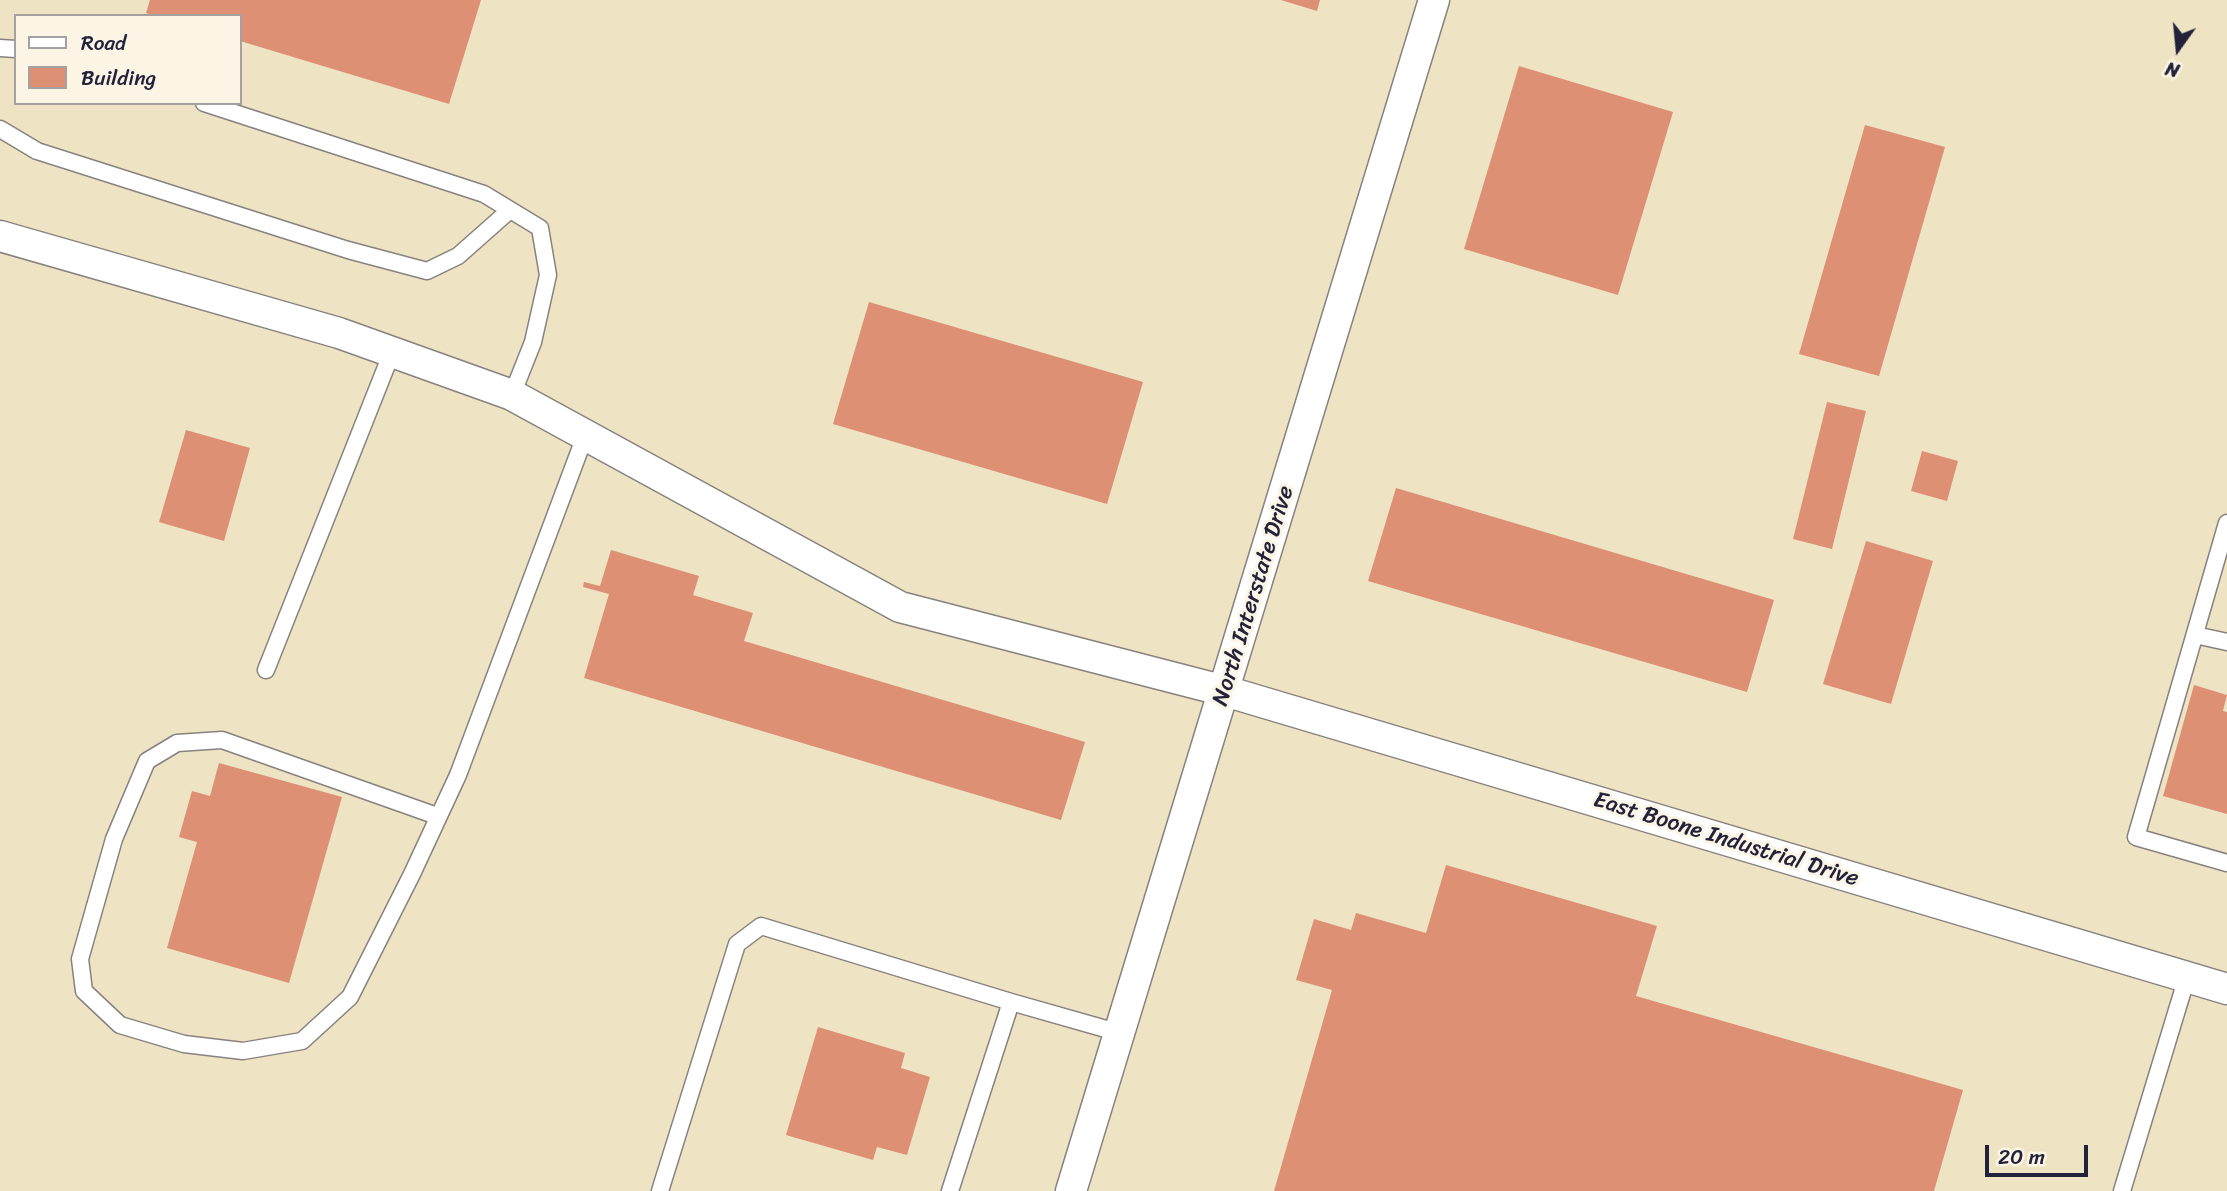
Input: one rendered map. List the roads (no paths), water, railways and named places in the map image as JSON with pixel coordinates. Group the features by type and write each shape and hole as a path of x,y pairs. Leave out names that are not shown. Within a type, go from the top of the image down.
{"street":[{"name":"North Interstate Drive","path":"1070,1191 1434,0"},
{"name":"East Boone Industrial Drive","path":"0,236 339,333 512,395 900,607 1225,691 2227,989"}],"lane":[{"path":"210,105 484,194 540,228 548,275 533,342 512,395"},
{"path":"0,129 37,151 348,250 426,271 458,256 510,210"},
{"path":"267,670 392,352"},
{"path":"438,816 222,740 177,743 147,761 114,839 80,959 84,991 120,1025 184,1044 243,1051 302,1041 350,997 458,775 585,436"},
{"path":"2227,523 2136,837 2227,863"},
{"path":"2195,635 2227,642"},
{"path":"660,1191 737,944 761,926 1119,1032"},
{"path":"2122,1191 2187,978"},
{"path":"950,1191 1011,1002"}]}
